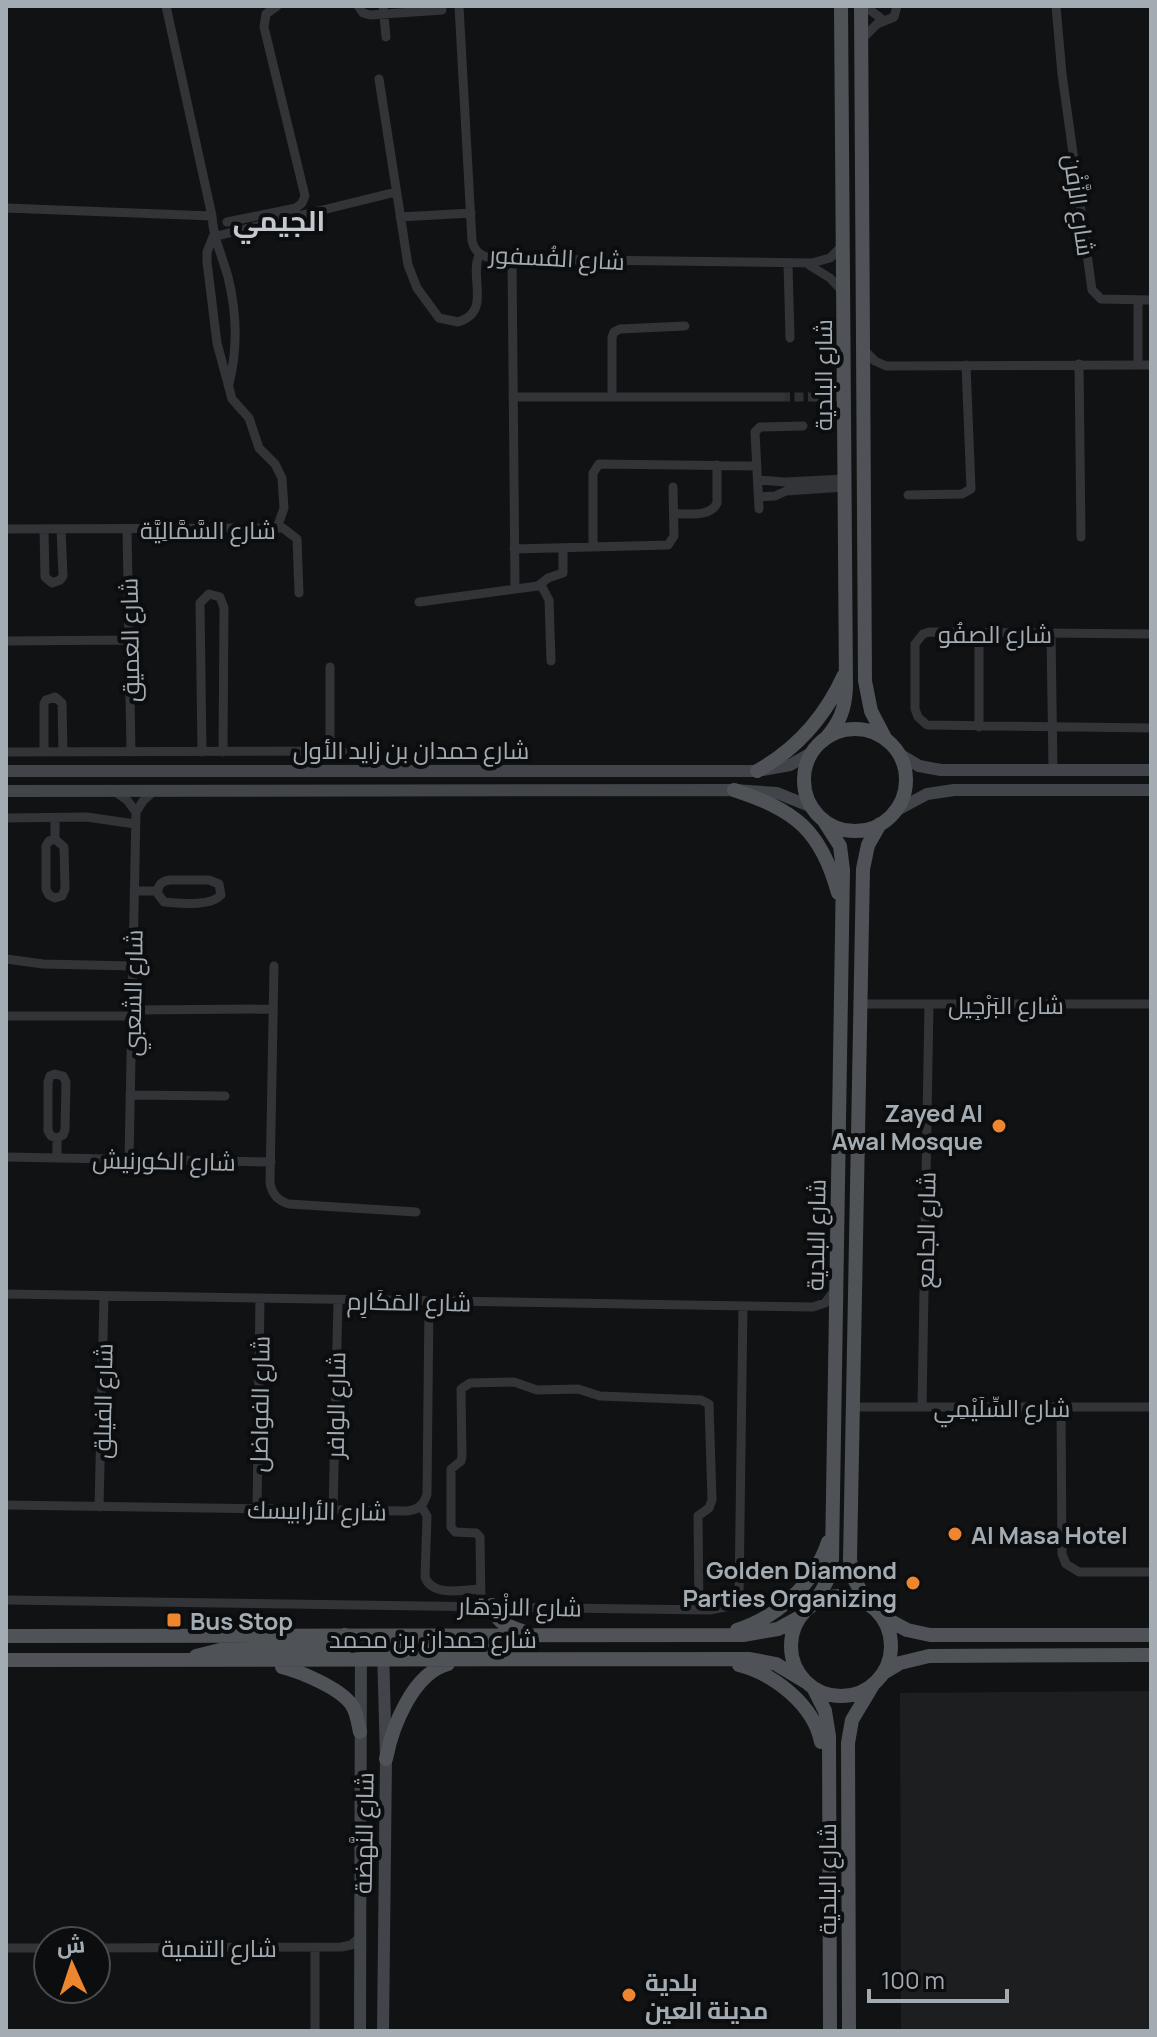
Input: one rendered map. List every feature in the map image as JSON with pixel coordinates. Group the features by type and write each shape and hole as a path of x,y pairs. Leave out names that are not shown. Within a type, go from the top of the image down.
{"main road":[{"name":"شارع البلدية","path":"826,738 843,713 845,672 841,6"},
{"name":"شارع البلدية","path":"863,6 865,681 871,711 885,738"},
{"path":"757,771 786,754 807,733 827,707 845,672"},
{"path":"897,810 906,788 904,765 885,738 871,731 855,729 826,738 813,752 804,785 812,807 824,821 852,831 867,830 880,824 897,810 927,794 954,790 1150,791"},
{"name":"شارع حمدان بن زايد الأول","path":"6,771 757,771 790,765 813,752"},
{"path":"899,754 919,766 941,770 1151,770"},
{"path":"734,790 780,807 806,829 831,867 842,910"},
{"name":"شارع حمدان بن زايد الأول","path":"6,791 734,790 777,793 812,807"},
{"name":"شارع البلدية","path":"815,1603 831,1570 842,910 842,859 834,834 824,821"},
{"name":"شارع البلدية","path":"868,1603 855,1581 850,1560 863,869 868,845 880,824"},
{"path":"726,1634 758,1623 779,1610 814,1573 832,1527"},
{"path":"882,1616 891,1638 889,1661 885,1672 873,1685 850,1696 838,1696 810,1686 797,1671 790,1643 800,1617 825,1598 847,1596 868,1603 882,1616 907,1630 930,1635 1150,1634"},
{"path":"486,1605 502,1623 534,1634"},
{"name":"شارع حمدان بن محمد","path":"6,1660 360,1660 383,1648 534,1634 768,1632 800,1617"},
{"name":"شارع حمدان بن محمد","path":"7,1635 361,1635 383,1648 482,1660 764,1660 785,1668 810,1686"},
{"path":"189,1660 201,1653 220,1650 343,1649 350,1642 345,1635"},
{"name":"شارع النَّهضة","path":"360,2031 361,1635"},
{"name":"شارع النَّهضة","path":"383,1648 386,1759 383,2031"},
{"path":"885,1672 914,1659 941,1655 1151,1655"},
{"path":"386,1759 395,1725 422,1679 440,1666 482,1660"},
{"path":"715,1660 765,1675 803,1706 818,1726 829,1787"},
{"path":"262,1661 301,1672 344,1697 355,1711 360,1732"},
{"name":"شارع البلدية","path":"849,2031 848,1743 852,1720 873,1685"},
{"name":"شارع البلدية","path":"810,1686 825,1711 829,1736 830,2031"},
{"path":"360,1876 372,1875 379,1880 383,1945"}],"street":[{"path":"166,6 212,216 213,237 228,277 237,330 229,384"},
{"path":"227,222 296,208 304,200 305,192 264,27 266,14 277,6"},
{"path":"358,6 366,14 383,10 442,10"},
{"name":"شارع الفُسفور","path":"459,6 473,247 479,255 512,259 806,263 824,261 843,245"},
{"path":"863,6 883,20"},
{"path":"861,40 883,20 894,17 897,6"},
{"name":"شارع الزَّفْن","path":"1056,6 1062,74 1092,290 1101,299 1151,300"},
{"path":"383,10 386,37"},
{"path":"379,79 408,265 430,308 445,321 465,320 475,312 478,299 475,266 479,255"},
{"path":"213,237 396,192"},
{"path":"6,208 212,216"},
{"path":"400,217 471,213"},
{"path":"213,237 207,262 217,343 232,399 252,422 259,448 275,464 282,478 284,508 277,528"},
{"path":"512,259 515,589"},
{"path":"788,263 790,338"},
{"path":"806,263 830,278 843,292"},
{"path":"1138,300 1138,364"},
{"path":"612,397 614,332 620,329 685,326"},
{"path":"862,346 870,357 886,366"},
{"path":"1079,364 1081,537"},
{"path":"908,495 962,494 971,489 966,365"},
{"path":"864,385 875,371 886,366 1151,365"},
{"path":"513,397 781,397"},
{"path":"815,397 843,397"},
{"path":"759,509 756,430 803,426"},
{"path":"674,514 715,509 717,465"},
{"path":"593,547 593,473 596,466 757,466"},
{"path":"758,480 844,483"},
{"path":"759,497 844,483"},
{"path":"514,549 668,545 674,539 673,487"},
{"name":"شارع السَّمَّالِيَّة","path":"6,529 289,530 297,539 299,593"},
{"path":"44,529 45,577 52,583 63,576 61,529"},
{"name":"شارع العميق","path":"127,529 131,752"},
{"path":"419,602 541,585 548,578 563,573 563,548"},
{"path":"541,585 549,596 551,661"},
{"path":"202,752 200,603 209,594 215,594 220,597 224,608 223,752"},
{"name":"شارع الصفُو","path":"1151,634 929,632 915,644 918,717 933,726 1151,728"},
{"path":"979,633 979,727"},
{"path":"1051,633 1053,770"},
{"path":"6,641 129,640"},
{"path":"330,667 330,752"},
{"path":"44,752 44,704 50,697 55,697 62,703 63,752"},
{"path":"6,752 343,751"},
{"path":"158,771 166,763 169,752"},
{"path":"181,752 185,764 193,771"},
{"path":"114,791 127,800 136,812 154,791"},
{"name":"شارع الشعبي","path":"129,1159 136,812"},
{"path":"6,818 98,818 119,824 135,824"},
{"path":"55,818 55,839"},
{"path":"55,839 64,845 65,889 62,896 55,898 47,892 46,846 55,839"},
{"name":"شارع الشعبي","path":"170,880 213,881 219,884 222,891 219,898 213,901 167,902 159,897 157,891 160,884 170,880"},
{"name":"شارع الشعبي","path":"134,891 157,891"},
{"path":"6,959 43,964 133,966"},
{"path":"274,966 271,1188 276,1197 283,1202 416,1212"},
{"name":"شارع البَرْجِيل","path":"860,1004 1151,1004"},
{"name":"شارع الجامع","path":"922,1407 929,1004"},
{"path":"6,1016 273,1009"},
{"name":"شارع الكورنيش","path":"55,1074 63,1076 66,1082 65,1130 57,1138 48,1131 48,1082 50,1076 55,1074"},
{"path":"130,1095 225,1096"},
{"name":"شارع الكورنيش","path":"57,1138 57,1158"},
{"name":"شارع الكورنيش","path":"6,1157 271,1162"},
{"path":"813,1307 830,1299 836,1288"},
{"name":"شارع المَكَارِم","path":"6,1294 813,1307"},
{"name":"شارع الفيلق","path":"99,1507 104,1296"},
{"name":"شارع الفواضل","path":"257,1509 260,1298"},
{"name":"شارع الوافر","path":"333,1510 338,1300"},
{"name":"شارع الأرابيسك","path":"6,1505 405,1511 421,1506 427,1494 429,1301"},
{"name":"شارع الازْدِهَار","path":"6,1600 699,1609 730,1606 739,1594 743,1306"},
{"path":"813,1307 824,1313 836,1328"},
{"path":"486,1605 480,1589 480,1537 476,1533 455,1532 451,1527 451,1469 461,1461 462,1456 461,1389 470,1383 514,1382 537,1390 578,1389 600,1396 701,1400 709,1404 712,1500 709,1508 698,1516 699,1609"},
{"name":"شارع السِّلَيْمِي","path":"853,1407 1151,1407"},
{"path":"1061,1407 1062,1554 1066,1564 1079,1572 1151,1572"},
{"path":"421,1506 427,1516 425,1577 428,1585 436,1590 480,1589"},
{"name":"شارع التنمية","path":"112,1948 341,1947 351,1945 359,1938"},
{"path":"315,1947 315,2031"},
{"path":"341,1947 359,1961"},
{"path":"6,1948 32,1948"}],"shaded area":[{"path":"1151,1691 1151,2031 901,2031 900,1693"}],"tunnel":[{"path":"781,397 815,397"}],"place":[{"name":"Zayed Al Awal Mosque","path":"999,1126"},
{"name":"Al Masa Hotel","path":"955,1534"},
{"name":"Golden Diamond Parties Organizing","path":"913,1583"},
{"name":"Bus Stop","path":"174,1620"},
{"name":"بلدية مدينة العين","path":"629,1995"}],"district":[{"name":"الجيمي","path":"279,220"}]}
